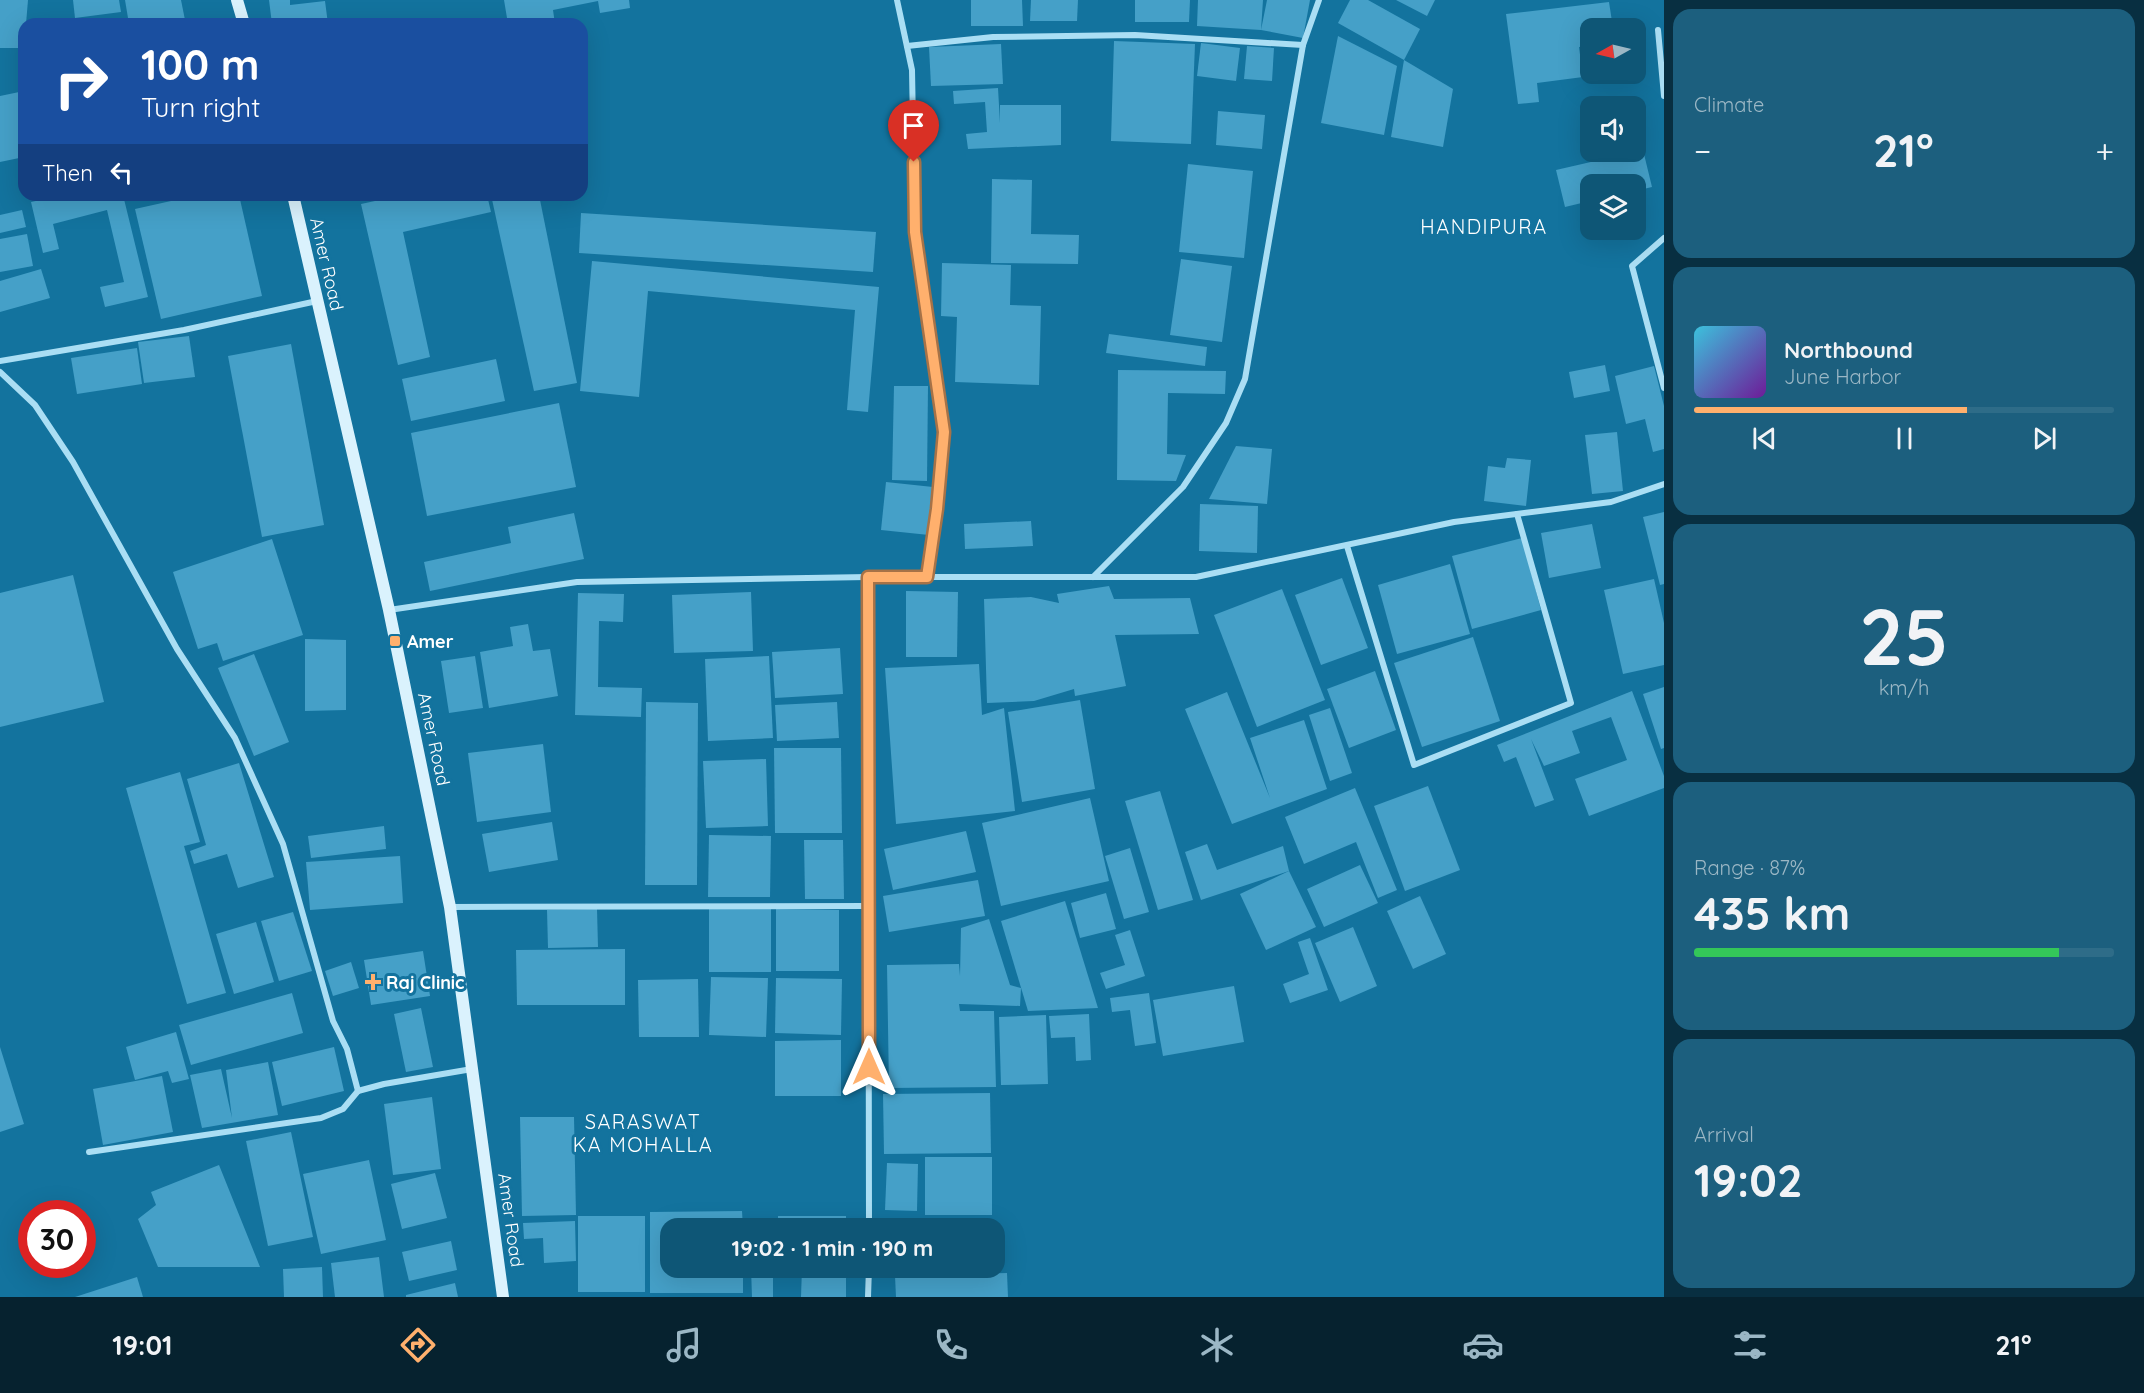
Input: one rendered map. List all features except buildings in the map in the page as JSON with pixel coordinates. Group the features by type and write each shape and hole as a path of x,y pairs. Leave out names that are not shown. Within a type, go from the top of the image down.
{"main road":[{"path":"237,0 242,18"},
{"name":"Amer Road","path":"294,201 389,610 450,907 503,1297"}],"street":[{"path":"897,0 912,70 915,232 944,432 937,509 927,577"},
{"path":"1093,577 1183,487 1226,423 1245,379 1303,45 1319,0"},
{"path":"1658,30 1664,96"},
{"path":"907,46 993,37 1135,34 1303,45"},
{"path":"1664,237 1632,266 1664,388"},
{"path":"0,362 184,330 317,301"},
{"path":"0,372 35,405 73,462 177,649 235,738 283,844 333,1021 347,1049 358,1091"},
{"path":"389,610 577,582 868,577 1196,578 1455,522 1611,502 1664,484"},
{"path":"1347,546 1414,765 1571,703 1517,514"},
{"path":"868,577 869,1218"},
{"path":"450,907 869,906"},
{"path":"89,1152 321,1118 343,1109 358,1091 384,1084 472,1069"},
{"path":"868,1297 869,1278"}],"place":[{"name":"Amer","path":"395,641"},
{"name":"Raj Clinic","path":"373,982"}],"district":[{"name":"HANDIPURA","path":"1484,226"},
{"name":"SARASWAT KA MOHALLA","path":"643,1132"}],"route":[{"path":"869,1067 868,577 927,577 937,509 944,432 915,232 914,162"}]}
